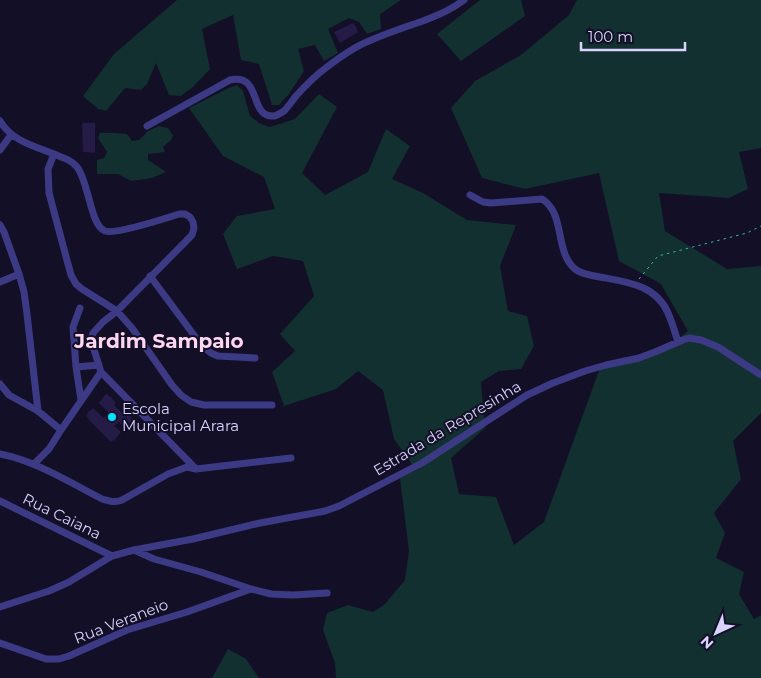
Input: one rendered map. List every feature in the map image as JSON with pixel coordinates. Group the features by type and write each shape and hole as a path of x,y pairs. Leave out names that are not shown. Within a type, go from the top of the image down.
{"street":[{"path":"147,126 230,80 238,79 251,87 264,114 267,116 278,115 326,68 354,48 369,40 449,11 464,0"},
{"path":"0,121 11,135 20,141 69,160 77,165 86,182 96,222 106,232 118,231 179,214 185,214 193,222 192,235 117,311 103,322 93,333 91,340 100,368 196,469"},
{"path":"0,150 11,135"},
{"path":"54,154 48,170 49,193 60,238 71,275 76,284 117,311 132,328 172,385 191,402 204,405 272,405"},
{"path":"470,194 483,202 491,204 542,199 551,207 555,215 564,252 574,269 579,272 634,284 650,291 668,312 678,342"},
{"path":"0,225 19,274 27,314 38,411"},
{"path":"0,282 19,274"},
{"path":"150,276 202,346 218,356 255,358"},
{"path":"80,308 73,327 81,400"},
{"name":"Estrada da Represinha","path":"1,605 49,591 69,582 112,556 260,523 325,511 339,506 422,463 527,395 585,371 639,358 689,338 701,340 718,347 761,375"},
{"path":"76,367 100,368"},
{"path":"34,464 49,449 100,368"},
{"path":"0,384 9,395 38,411 61,430"},
{"path":"0,454 34,464 102,499 112,502 122,500 168,474 188,468 196,469 291,458"},
{"name":"Rua Caiana","path":"0,501 112,556"},
{"path":"134,550 154,559 271,594 327,593"},
{"name":"Rua Veraneio","path":"0,642 46,658 58,659 127,630 187,612 250,589"}],"path":[{"path":"634,284 658,256 746,233 761,226"}],"green space":[{"path":"177,0 401,0 380,14 381,29 367,34 359,22 349,18 328,29 338,53 324,61 315,45 298,49 304,71 289,94 279,105 272,105 259,64 241,60 233,15 202,29 210,69 193,87 181,96 169,95 156,63 147,84 141,90 125,88 106,111 98,109 83,96 114,54"},
{"path":"480,0 521,0 525,16 461,61 437,34"},
{"path":"577,0 761,0 761,148 739,152 748,189 729,198 659,193 665,231 727,269 761,266 761,413 733,441 741,479 714,513 725,533 716,558 744,572 739,594 754,619 761,615 761,678 336,678 335,663 323,630 327,613 348,605 373,612 384,605 405,580 409,551 400,478 416,470 394,439 383,390 358,371 336,389 284,406 272,372 295,351 280,334 314,296 303,261 273,256 237,269 223,234 237,216 275,209 264,177 223,156 189,108 237,85 243,91 250,116 259,123 270,127 295,119 319,94 337,107 302,173 325,195 368,172 386,129 410,146 392,179 423,193 467,220 516,225 500,266 508,311 527,316 534,346 521,369 499,371 481,382 485,428 451,458 459,494 496,497 514,545 544,522 601,365 663,350 688,331 661,284 619,261 599,173 525,189 482,178 451,108 475,81 521,55 569,15"},
{"path":"159,126 168,128 173,136 163,147 165,152 148,154 148,160 166,172 152,178 131,181 118,174 97,174 97,160 104,158 107,152 98,138 100,133 127,134 132,141 139,140 148,131"},
{"path":"228,649 246,659 259,678 212,678"}],"building":[{"path":"353,23 358,32 340,43 334,32"},
{"path":"82,123 95,123 95,153 83,152"},
{"path":"107,394 116,403 114,405 121,412 123,410 127,412 132,419 124,427 119,422 114,426 121,432 111,442 86,416 93,408 104,418 109,413 99,403"}],"place":[{"name":"Escola Municipal Arara","path":"112,417"}],"district":[{"name":"Jardim Sampaio","path":"159,341"}]}
